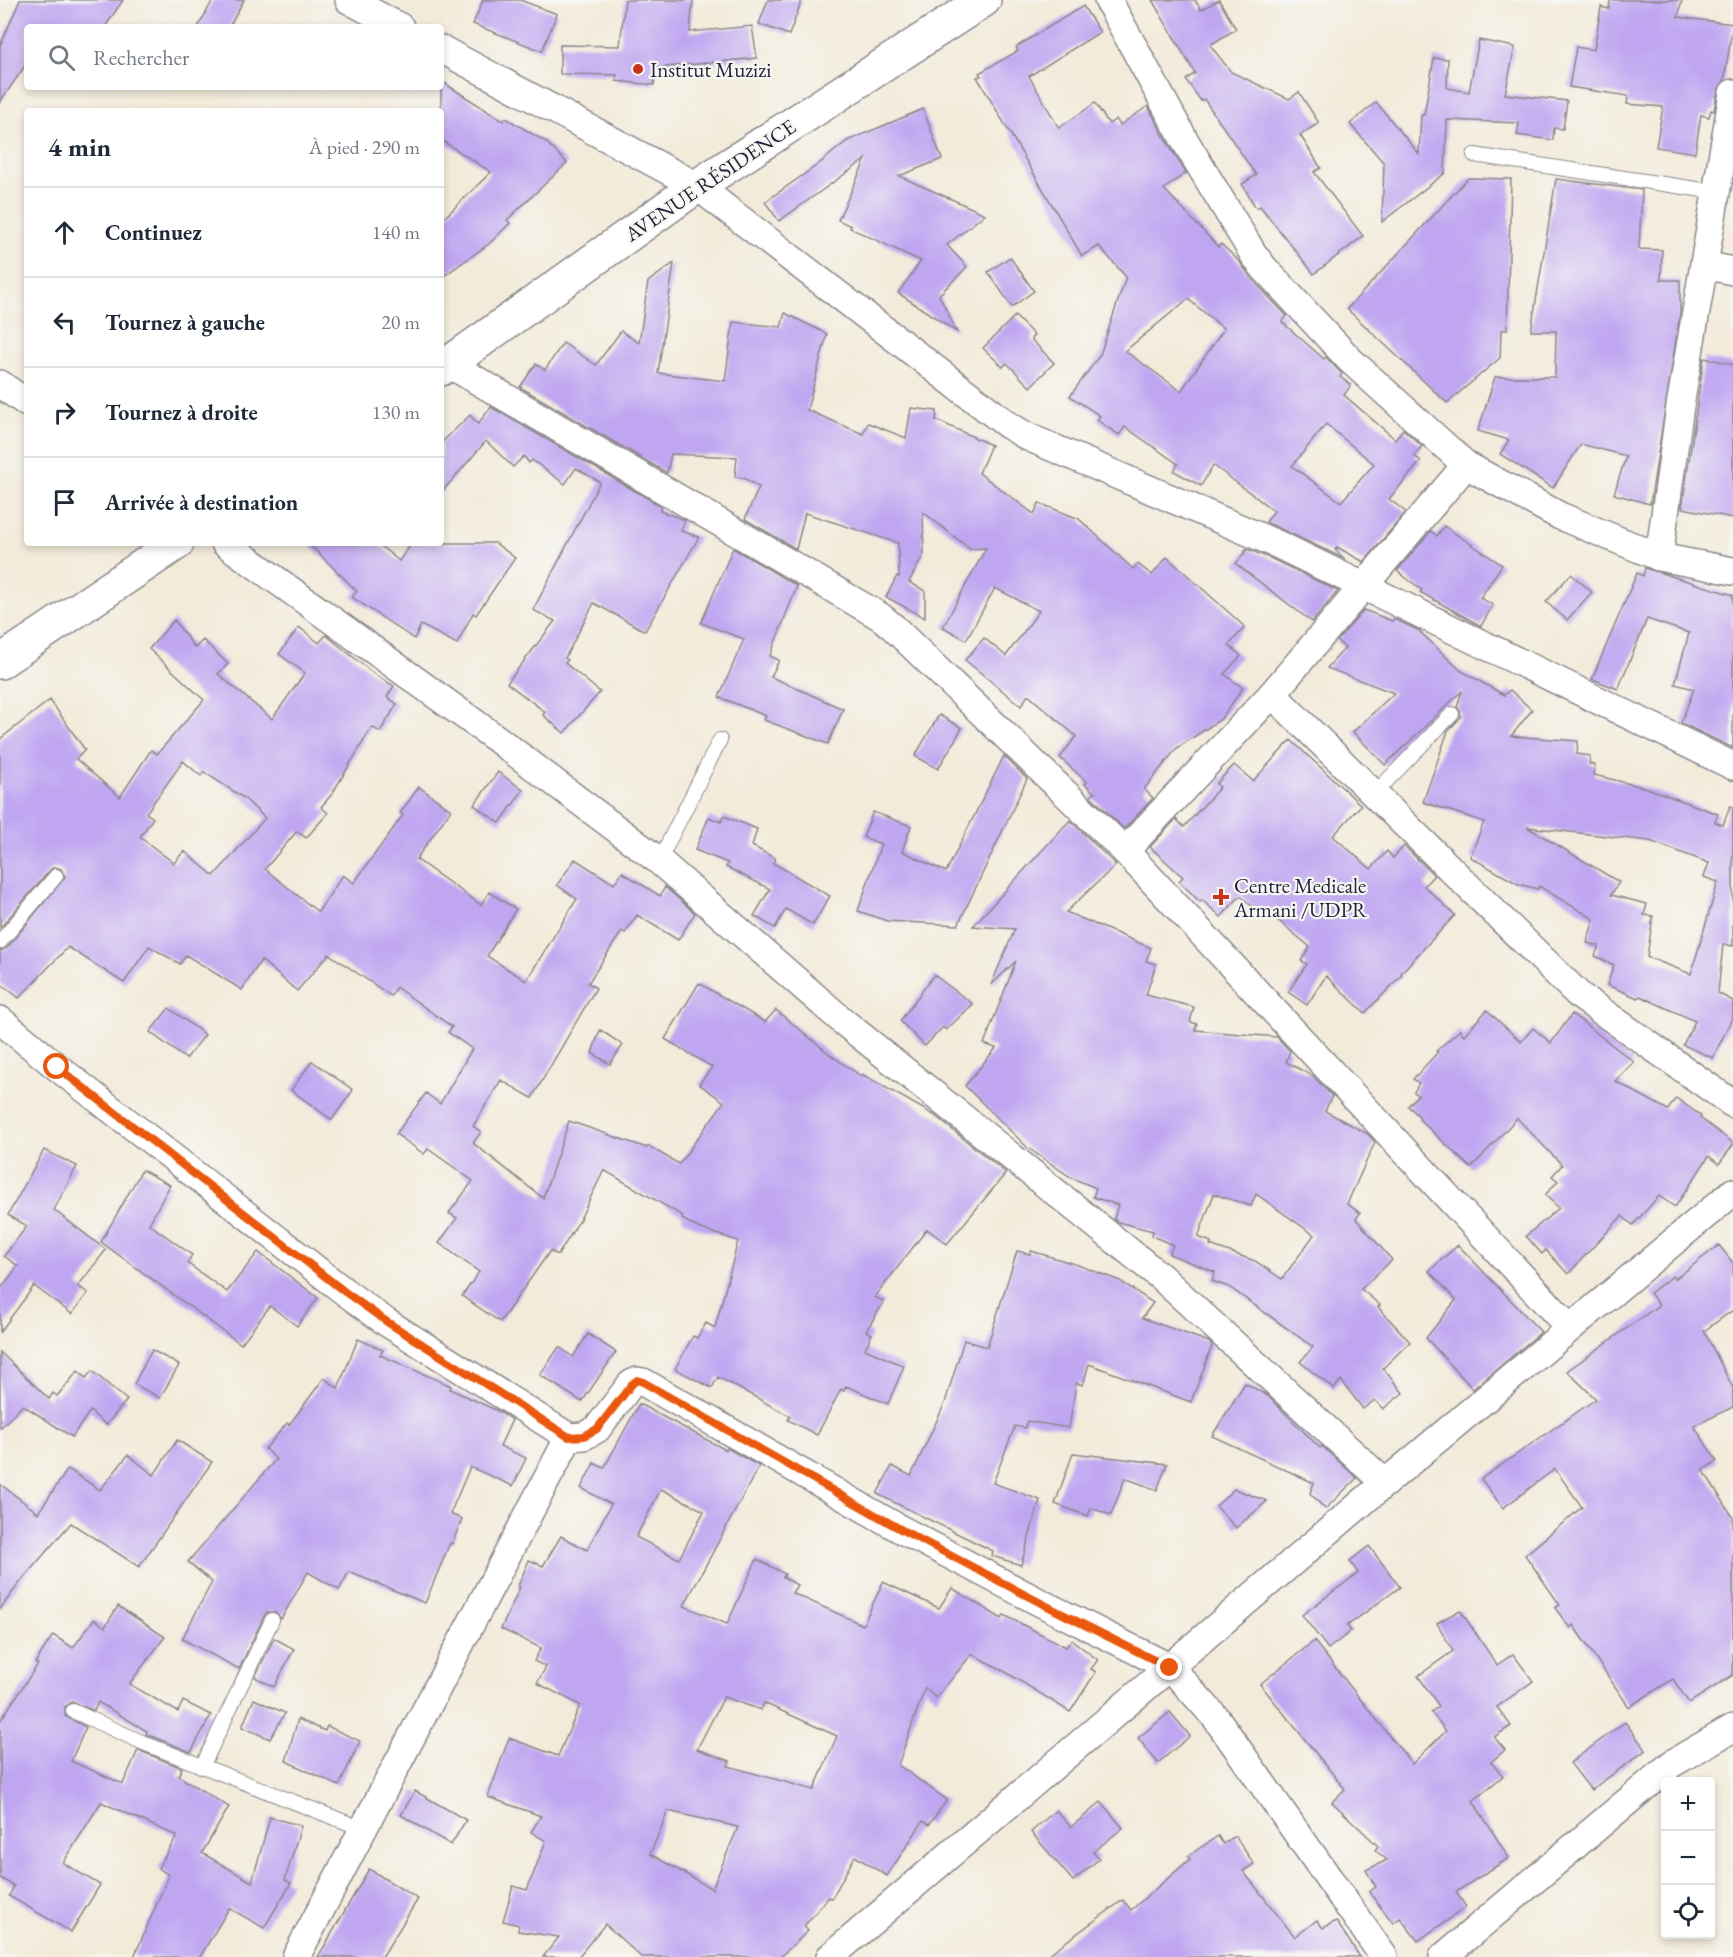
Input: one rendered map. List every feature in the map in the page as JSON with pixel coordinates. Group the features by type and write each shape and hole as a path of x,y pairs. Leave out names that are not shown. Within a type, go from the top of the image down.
{"main road":[{"name":"AVENUE RÉSIDENCE","path":"445,366 697,186 984,0"},
{"path":"0,662 173,546"}],"street":[{"path":"350,0 394,24"},
{"path":"1108,0 1185,141 1264,268 1350,360 1466,465 1560,516 1659,557 1733,571"},
{"path":"444,51 697,186 1008,425 1028,437 1279,546 1733,765"},
{"path":"1659,557 1680,406 1733,93"},
{"path":"1704,266 1733,271"},
{"path":"445,366 880,617 902,635 1125,851 1569,1327"},
{"path":"0,384 24,401"},
{"path":"1125,851 1272,694 1466,465"},
{"path":"229,546 497,739 659,861 845,1023 1161,1277 1385,1483"},
{"path":"1272,694 1580,996 1733,1104"},
{"path":"0,1020 345,1292 387,1322 569,1437 584,1436 597,1429 632,1384 637,1380 643,1382 902,1530 1170,1668 1215,1719 1384,1957"},
{"path":"830,1957 1569,1327 1733,1192"},
{"path":"296,1957 569,1437"},
{"path":"1443,1957 1673,1763 1733,1728"}],"lane":[{"path":"1474,155 1716,192"},
{"path":"1374,794 1452,714"},
{"path":"659,861 720,740"},
{"path":"0,942 56,876"},
{"path":"202,1767 272,1620"},
{"path":"74,1711 202,1767 363,1829"}],"building":[{"path":"20,0 123,0 107,24 24,24 24,67 0,102 0,46"},
{"path":"213,0 244,0 231,24 200,24"},
{"path":"483,0 520,0 557,14 542,51 473,24"},
{"path":"625,0 693,0 690,32 752,26 757,58 656,68 654,85 616,81 617,75 560,74 560,45 620,46"},
{"path":"768,0 802,0 789,35 759,24"},
{"path":"1152,0 1195,0 1201,10 1219,0 1236,29 1210,45 1231,72 1289,99 1299,92 1319,123 1300,135 1321,168 1314,172 1363,236 1314,274 1260,206 1256,208 1242,184 1256,175 1204,99 1201,101 1186,80 1195,73"},
{"path":"1610,0 1682,0 1678,17 1733,24 1724,81 1718,90 1714,111 1711,110 1709,117 1701,115 1695,153 1656,147 1663,107 1627,104 1628,96 1569,87 1576,47 1594,50 1601,7 1609,9"},
{"path":"1083,6 1100,32 1029,76 1059,128 1095,103 1109,124 1116,119 1120,125 1148,106 1186,173 1164,189 1218,247 1221,244 1240,262 1252,279 1287,316 1282,322 1324,359 1326,357 1342,374 1340,377 1351,385 1344,395 1395,439 1403,429 1422,446 1414,456 1421,461 1389,499 1406,512 1364,562 1337,547 1335,550 1345,559 1266,522 1274,511 1213,465 1201,486 1174,471 1178,464 1125,427 1119,435 1097,420 1100,416 1070,396 1100,355 1126,277 1099,246 1082,256 977,77 981,76 979,73 1018,51 1016,47","holes":["1188,299 1224,329 1181,391 1125,351","1326,424 1374,464 1341,502 1292,466"]},
{"path":"1479,40 1515,47 1505,94 1567,101 1563,129 1554,128 1553,140 1517,135 1519,123 1447,120 1445,173 1382,222 1384,163 1350,124 1376,102 1419,154 1421,115 1424,115 1434,58 1448,59 1447,88 1469,92"},
{"path":"444,83 503,121 506,118 546,142 567,163 507,220 510,223 490,243 444,276 444,218 491,172 444,142 444,108 441,108 441,90 444,90"},
{"path":"923,109 942,159 899,176 985,214 947,245 967,267 939,295 957,332 898,293 921,261 850,228 851,226 838,220 866,159 779,221 765,202 847,141"},
{"path":"1468,178 1511,179 1507,330 1501,330 1500,358 1447,403 1347,309"},
{"path":"1556,179 1642,190 1639,249 1662,250 1661,280 1680,280 1680,314 1650,504 1614,494 1626,456 1581,444 1553,488 1500,454 1509,440 1478,431 1495,377 1555,377 1556,331 1531,331"},
{"path":"1010,257 1034,291 1012,307 988,272"},
{"path":"674,263 658,373 725,381 733,322 781,327 785,313 827,334 807,410 863,434 868,423 906,438 911,408 937,411 936,420 991,445 979,473 1034,514 1039,503 1079,519 1133,569 1138,564 1152,575 1167,557 1245,627 1229,645 1241,656 1224,674 1243,688 1221,719 1177,748 1144,789 1153,798 1124,829 1091,796 1095,793 1085,784 1087,782 1060,758 1076,736 1028,695 1021,706 965,660 984,638 1006,656 1039,611 995,588 966,640 943,627 986,548 970,549 923,512 924,554 909,582 925,591 925,618 886,597 897,576 899,577 898,543 805,513 796,549 745,519 759,487 744,478 735,477 737,457 671,454 667,473 520,387 536,364 545,370 563,343 596,365 621,331 639,343 648,282"},
{"path":"1015,316 1034,335 1031,339 1054,363 1030,387 1007,363 1003,367 983,348"},
{"path":"1704,358 1733,364 1733,518 1682,508"},
{"path":"491,407 661,506 660,511 685,520 681,531 699,537 645,631 594,603 565,658 568,660 565,663 600,692 564,733 543,715 545,712 507,683 555,621 533,610 600,482 576,468 565,484 532,460 529,463 524,456 513,467 486,441 444,490 444,440 470,415 478,424"},
{"path":"1444,526 1502,565 1480,598 1493,605 1481,626 1420,592 1422,590 1397,571 1431,531 1437,536"},
{"path":"495,543 515,558 476,615 473,613 457,644 421,625 414,639 352,597 357,591 311,546 381,546 399,561 410,546"},
{"path":"733,548 797,586 770,656 779,660 771,677 843,709 828,744 764,720 766,716 719,697 744,639 701,623"},
{"path":"1247,549 1338,591 1312,622 1236,564"},
{"path":"1645,568 1733,595 1733,748 1681,723 1694,689 1675,684 1689,633 1647,619 1618,689 1592,679 1637,573 1643,576"},
{"path":"1571,574 1592,592 1567,620 1546,602"},
{"path":"1364,610 1392,621 1394,619 1418,630 1460,670 1504,695 1510,690 1532,710 1511,736 1578,741 1577,754 1590,756 1589,764 1595,765 1594,775 1647,788 1718,814 1715,822 1723,825 1730,806 1733,807 1733,946 1723,944 1718,993 1733,1001 1733,1016 1713,1058 1683,1045 1695,1021 1640,996 1638,998 1607,985 1614,965 1595,956 1599,946 1587,943 1594,919 1539,886 1538,889 1518,884 1470,857 1484,822 1423,802 1448,731 1461,717 1457,707 1462,691 1385,765 1353,732 1394,693 1327,668 1345,648 1337,641","holes":["1527,827 1650,841 1709,863 1704,877 1718,882 1691,974 1647,957 1653,916 1644,915 1647,904 1611,895 1619,882"]},
{"path":"174,620 195,648 203,640 228,664 218,674 272,719 305,673 279,654 299,627 319,643 326,635 374,674 394,686 387,697 397,704 380,732 372,727 332,794 321,807 328,813 306,838 297,831 265,869 318,912 343,875 354,883 403,815 400,813 419,787 451,810 416,859 481,905 489,892 516,909 487,956 526,981 577,899 557,885 575,859 614,884 622,872 660,896 665,887 695,913 678,940 637,915 625,933 622,931 588,983 596,988 532,1098 501,1080 473,1126 481,1132 473,1143 543,1198 569,1121 647,1148 648,1146 679,1164 724,1102 699,1084 712,1067 665,1039 699,983 765,1022 776,1010 832,1056 861,1076 862,1074 934,1115 1006,1173 947,1244 927,1229 875,1297 884,1302 866,1331 872,1334 865,1349 904,1366 888,1404 846,1386 844,1391 841,1389 817,1435 788,1420 790,1416 718,1377 712,1388 675,1369 693,1336 697,1338 706,1323 715,1328 738,1241 698,1228 682,1219 683,1216 604,1170 578,1223 558,1255 550,1251 500,1322 462,1296 479,1272 439,1243 457,1218 449,1213 473,1181 428,1149 424,1154 396,1134 426,1093 440,1104 472,1049 448,1032 452,1027 396,987 391,996 329,954 297,991 261,960 242,990 186,955 180,964 149,946 124,983 68,947 19,998 0,983 0,951 7,948 65,877 61,869 54,867 50,870 0,928 0,739 50,700 85,750 76,759 120,797 151,750 157,754 204,700 149,649","holes":["183,761 201,776 204,772 244,798 265,818 214,876 184,851 174,863 140,837 153,818 146,813"]},
{"path":"939,715 962,728 938,769 915,756"},
{"path":"1291,740 1361,805 1333,836 1371,869 1387,851 1393,858 1404,846 1434,875 1424,886 1455,915 1365,1013 1326,976 1307,1005 1288,992 1307,964 1301,961 1310,947 1268,912 1264,916 1240,896 1221,917 1202,900 1200,902 1179,881 1183,877 1150,847 1176,819 1184,827 1220,787 1216,784 1234,765 1253,781"},
{"path":"1004,756 1027,779 958,925 887,921 858,911 881,844 863,837 873,812 911,826 902,851 946,872"},
{"path":"498,772 523,790 500,823 474,805"},
{"path":"724,816 757,829 752,846 775,858 773,863 830,896 813,925 786,909 775,928 754,916 770,889 726,867 728,863 695,850 709,817 721,822"},
{"path":"1070,820 1116,865 1066,912 1151,948 1146,961 1156,964 1146,995 1194,1007 1190,1022 1197,1024 1195,1030 1277,1037 1290,1051 1286,1062 1313,1076 1332,1096 1325,1111 1368,1134 1375,1142 1347,1204 1360,1213 1356,1219 1392,1260 1361,1289 1380,1305 1378,1307 1410,1342 1383,1368 1403,1393 1383,1409 1375,1400 1363,1409 1341,1380 1334,1389 1300,1362 1313,1347 1229,1287 1212,1281 1215,1272 1169,1254 1173,1245 1152,1236 1153,1231 1114,1219 1118,1205 1093,1197 1096,1188 1072,1178 1028,1148 965,1086 996,1048 984,1044 1016,961 991,985 1015,929 973,926","holes":["1214,1194 1251,1206 1256,1194 1314,1235 1282,1279 1255,1261 1210,1245 1211,1242 1198,1237"]},
{"path":"934,975 973,1004 946,1030 943,1027 925,1046 900,1021"},
{"path":"169,1008 205,1035 186,1059 150,1032"},
{"path":"1487,1010 1521,1042 1533,1028 1551,1043 1572,1014 1634,1062 1615,1081 1668,1110 1676,1098 1701,1116 1700,1118 1733,1145 1719,1164 1709,1156 1675,1207 1659,1196 1633,1225 1622,1216 1568,1274 1546,1250 1542,1254 1526,1236 1559,1208 1545,1195 1558,1181 1552,1176 1562,1165 1517,1118 1471,1168 1408,1106 1418,1095 1414,1092 1419,1083 1413,1079 1438,1052 1436,1051 1460,1030 1464,1035"},
{"path":"600,1030 623,1045 610,1064 592,1053"},
{"path":"312,1061 353,1090 332,1120 291,1090"},
{"path":"44,1150 77,1166 54,1210 106,1250 78,1286 88,1293 72,1314 34,1286 0,1332 0,1290 18,1266 4,1256 27,1226 8,1215"},
{"path":"142,1170 170,1185 149,1224 192,1255 187,1263 227,1292 258,1252 318,1298 297,1326 270,1306 241,1344 101,1242"},
{"path":"1458,1245 1541,1332 1473,1389 1426,1338 1456,1300 1429,1271"},
{"path":"1719,1245 1733,1263 1733,1310 1704,1331 1733,1388 1733,1407 1694,1426 1717,1461 1703,1470 1733,1517 1733,1675 1689,1703 1673,1679 1629,1707 1573,1625 1570,1628 1555,1608 1560,1605 1525,1555 1582,1507 1555,1469 1503,1508 1481,1479 1596,1399 1567,1371 1659,1305 1650,1293 1673,1276 1675,1279"},
{"path":"1017,1251 1030,1254 1031,1251 1120,1281 1153,1303 1142,1318 1209,1342 1212,1346 1191,1402 1089,1364 1083,1385 1076,1383 1069,1428 1027,1421 1025,1428 1015,1426 993,1483 1040,1500 1021,1565 992,1556 993,1551 877,1494 892,1466 911,1476 945,1403 964,1340 987,1347"},
{"path":"588,1334 616,1352 582,1402 540,1375 559,1347 573,1357"},
{"path":"358,1339 383,1350 380,1355 451,1386 450,1389 512,1420 500,1446 526,1458 513,1486 470,1467 450,1514 462,1519 425,1603 349,1572 339,1590 308,1572 281,1619 275,1612 267,1612 264,1616 239,1669 182,1639 212,1582 188,1562 276,1459 265,1449 287,1423 289,1425 324,1378 338,1388"},
{"path":"152,1350 179,1365 160,1398 134,1384"},
{"path":"0,1352 49,1399 53,1393 57,1396 78,1371 86,1378 92,1371 127,1400 106,1425 90,1411 72,1437 23,1405 0,1428"},
{"path":"1245,1383 1268,1396 1320,1448 1322,1446 1357,1478 1325,1509 1310,1493 1314,1483 1212,1436"},
{"path":"639,1404 759,1466 684,1606 727,1624 757,1559 785,1574 783,1577 797,1585 792,1593 863,1625 883,1582 939,1608 952,1588 1002,1619 1004,1615 1066,1647 1072,1640 1098,1660 1091,1669 1096,1672 1070,1712 972,1654 936,1698 925,1688 898,1765 947,1800 929,1825 923,1821 887,1876 855,1856 832,1898 829,1897 804,1926 808,1931 780,1957 641,1957 605,1924 578,1957 543,1957 559,1937 518,1931 519,1925 503,1921 513,1886 527,1890 546,1841 531,1832 541,1816 488,1797 509,1738 558,1756 580,1705 537,1683 546,1667 534,1661 541,1648 501,1629 520,1587 518,1586 529,1560 543,1566 561,1536 587,1550 611,1504 581,1488 594,1463 604,1468","holes":["661,1489 704,1511 679,1559 636,1537","724,1697 761,1710 764,1703 837,1736 814,1790 728,1766 730,1761 697,1749","668,1811 738,1827 712,1889 650,1854"]},
{"path":"177,1440 212,1462 139,1567 71,1523 0,1609 0,1484 38,1513 68,1469 100,1490 128,1455 154,1475"},
{"path":"1073,1453 1167,1464 1157,1490 1125,1478 1111,1515 1091,1508 1088,1516 1055,1504"},
{"path":"1234,1489 1267,1501 1236,1528 1216,1506"},
{"path":"1369,1546 1400,1587 1347,1626 1351,1631 1328,1649 1302,1615 1358,1573 1350,1561"},
{"path":"118,1606 165,1637 129,1684 178,1712 183,1701 211,1715 191,1752 146,1734 147,1731 98,1702 94,1711 72,1702 65,1707 65,1716 86,1727 71,1761 123,1784 138,1750 182,1768 178,1776 229,1807 202,1853 252,1882 270,1817 301,1826 285,1880 291,1883 264,1928 229,1908 200,1957 134,1957 169,1875 158,1868 177,1836 101,1802 63,1863 100,1885 71,1932 9,1896 14,1886 0,1878 0,1721 38,1664 35,1663 53,1635 73,1648 94,1619 105,1627"},
{"path":"1460,1610 1497,1665 1513,1654 1533,1681 1497,1707 1511,1726 1494,1737 1505,1750 1491,1762 1503,1776 1473,1801 1509,1858 1456,1892 1466,1907 1418,1941 1400,1918 1393,1923 1369,1892 1376,1887 1366,1870 1387,1860 1375,1850 1378,1846 1332,1802 1345,1789 1260,1684 1314,1641 1412,1764 1446,1731 1431,1712 1439,1706 1418,1676 1453,1651 1437,1623"},
{"path":"274,1638 294,1649 274,1687 255,1677"},
{"path":"254,1699 285,1713 270,1739 242,1727"},
{"path":"1170,1712 1190,1736 1158,1763 1138,1738"},
{"path":"298,1719 325,1731 327,1726 360,1741 339,1786 286,1761"},
{"path":"1625,1722 1646,1750 1591,1790 1570,1763"},
{"path":"415,1791 466,1820 451,1845 401,1815"},
{"path":"1101,1802 1123,1828 1093,1852 1099,1859 1073,1881 1031,1832 1056,1810 1071,1827"},
{"path":"1218,1836 1223,1844 1235,1836 1254,1864 1243,1871 1295,1937 1317,1920 1323,1928 1336,1921 1360,1957 1045,1957 1123,1900 1131,1910 1190,1859 1188,1856"},
{"path":"369,1869 418,1899 382,1957 318,1957"}],"place":[{"name":"Institut Muzizi","path":"638,69"},
{"name":"Centre Medicale Armani /UDPR","path":"1221,897"}],"route":[{"path":"57,1067 345,1292 387,1322 569,1437 584,1436 597,1429 632,1384 637,1380 643,1382 902,1530 1170,1668"}]}
